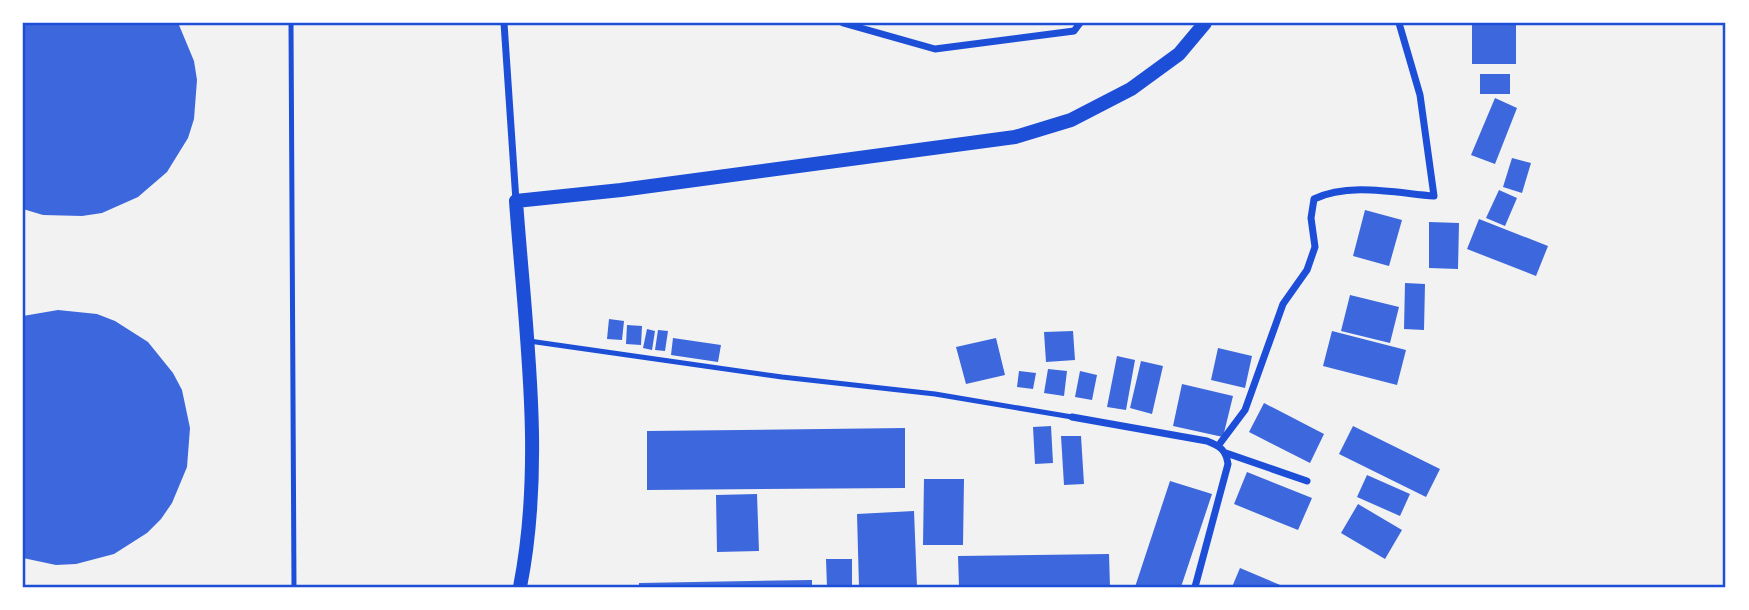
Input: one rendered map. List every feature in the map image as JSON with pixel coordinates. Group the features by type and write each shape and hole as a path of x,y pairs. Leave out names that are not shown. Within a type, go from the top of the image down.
{"main road":[{"path":"520,587 531,512 532,460 516,201 621,190 1015,137 1071,120 1131,89 1179,54 1205,23"}],"street":[{"path":"504,23 516,201"},
{"path":"843,23 935,49 1073,31 1080,23"},
{"path":"1218,446 1245,410 1283,303 1307,270 1315,247 1311,218 1314,199 1330,191 1375,191 1434,196 1420,95 1399,23"},
{"path":"1072,417 1207,441 1226,453 1307,481"},
{"path":"1195,587 1228,464 1226,453"}],"lane":[{"path":"291,23 294,587"},
{"path":"526,341 782,377 935,394 1072,417"}],"building":[{"path":"23,23 178,23 194,61 197,80 194,119 188,138 167,172 138,197 102,213 82,216 43,215 23,209"},
{"path":"1472,23 1516,23 1516,64 1472,64"},
{"path":"1480,74 1510,74 1510,94 1480,94"},
{"path":"1495,98 1517,108 1495,164 1471,155"},
{"path":"1512,158 1531,163 1522,193 1503,187"},
{"path":"1499,190 1517,198 1505,226 1486,218"},
{"path":"1365,210 1402,220 1389,266 1353,256"},
{"path":"1479,219 1548,246 1536,276 1467,249"},
{"path":"1429,222 1459,223 1458,269 1429,268"},
{"path":"1405,283 1425,284 1424,330 1404,329"},
{"path":"1350,295 1399,307 1390,343 1341,331"},
{"path":"58,310 97,314 115,321 148,342 173,373 182,390 190,428 187,467 172,503 161,519 147,533 114,554 76,564 56,565 23,558 23,316"},
{"path":"609,319 624,321 622,340 607,339"},
{"path":"627,325 642,326 641,345 626,344"},
{"path":"647,329 655,331 652,350 643,348"},
{"path":"658,330 668,331 665,351 655,350"},
{"path":"1073,331 1075,360 1046,362 1044,332"},
{"path":"1332,331 1406,350 1397,385 1323,366"},
{"path":"673,338 721,345 718,362 671,355"},
{"path":"996,338 1005,375 966,384 956,347"},
{"path":"1218,348 1252,356 1245,388 1211,380"},
{"path":"1117,356 1135,360 1126,410 1107,407"},
{"path":"1141,361 1163,366 1152,414 1130,408"},
{"path":"1048,369 1067,371 1064,396 1044,393"},
{"path":"1019,371 1036,373 1033,389 1017,387"},
{"path":"1080,371 1097,375 1092,400 1075,397"},
{"path":"1182,384 1233,396 1223,437 1173,426"},
{"path":"1264,403 1324,434 1310,463 1249,432"},
{"path":"1051,426 1053,463 1035,464 1033,427"},
{"path":"1353,426 1440,469 1426,497 1339,454"},
{"path":"905,428 905,488 647,490 647,431"},
{"path":"1061,436 1081,436 1084,484 1064,485"},
{"path":"1247,472 1312,498 1298,530 1234,504"},
{"path":"1367,475 1410,494 1400,516 1357,497"},
{"path":"924,479 964,479 963,545 923,545"},
{"path":"1170,481 1212,494 1181,587 1135,587"},
{"path":"757,494 759,551 717,552 716,495"},
{"path":"1358,504 1402,530 1385,559 1341,533"},
{"path":"914,511 917,587 859,587 857,514"},
{"path":"1109,554 1110,587 959,587 958,556"},
{"path":"826,559 852,559 852,587 827,587"},
{"path":"1240,568 1285,587 1232,587"},
{"path":"812,580 812,587 639,587 639,583"}]}
